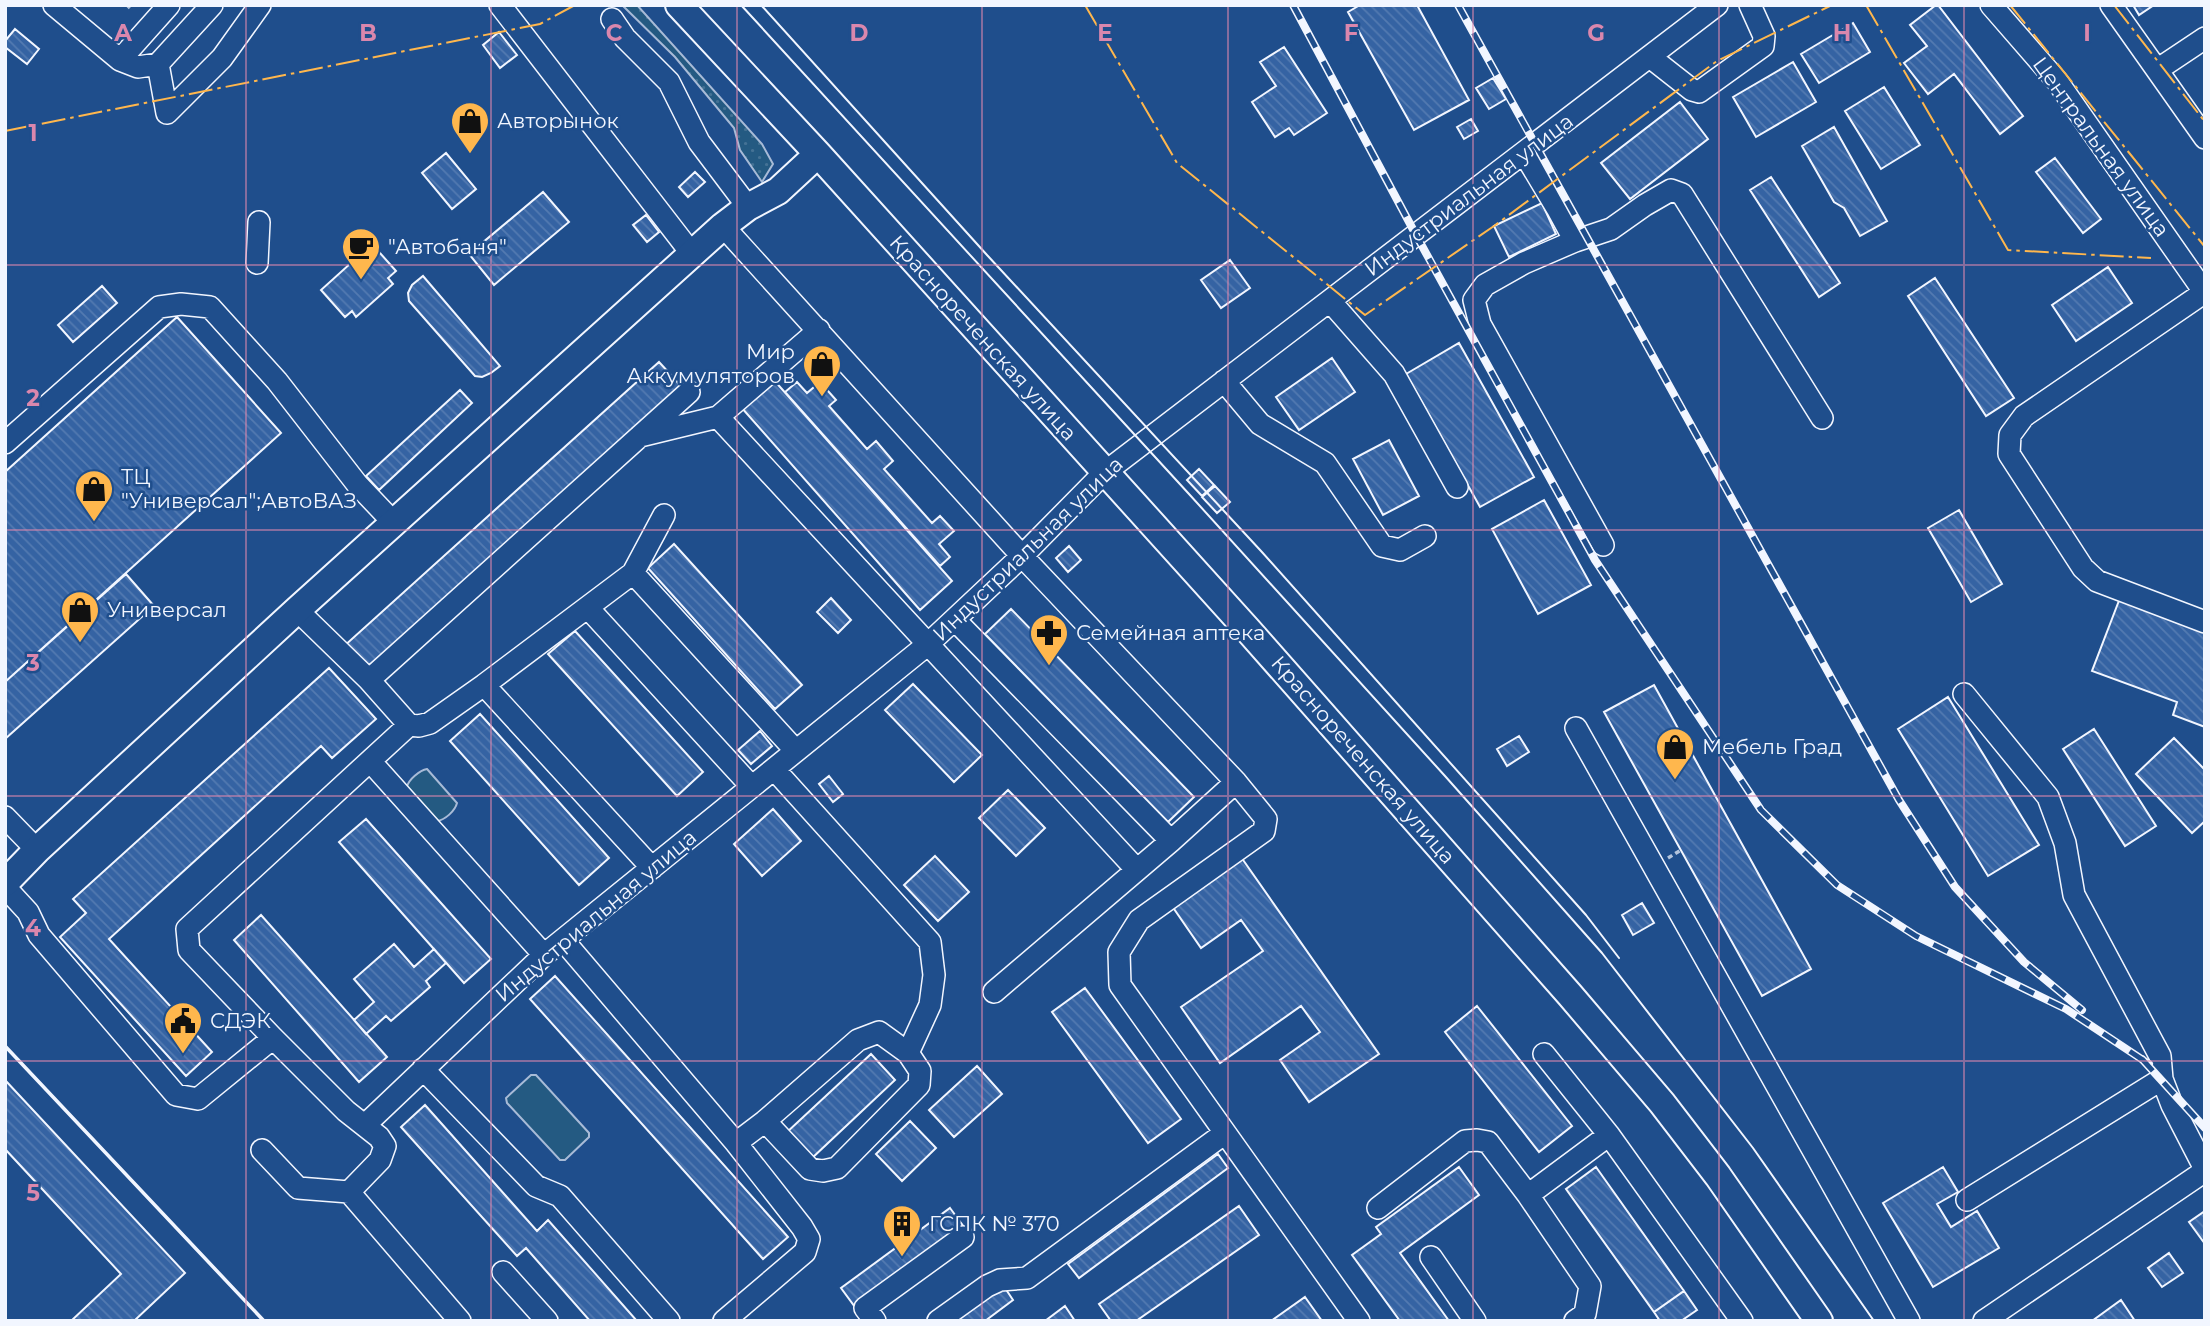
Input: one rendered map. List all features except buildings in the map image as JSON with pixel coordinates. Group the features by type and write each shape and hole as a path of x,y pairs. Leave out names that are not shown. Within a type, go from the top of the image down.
{"main road":[{"name":"Краснореченская улица","path":"679,5 818,154 1257,640 1662,1103 1718,1177 1819,1321"},
{"path":"5,885 37,850 297,610 723,226 748,207 778,191 818,154"}],"street":[{"path":"54,5 120,60 138,68 158,64 212,5"},
{"path":"120,60 169,5"},
{"path":"158,64 167,113 222,58 260,5"},
{"path":"500,5 692,254"},
{"name":"Индустриальная улица","path":"365,1125 544,955 927,645 1022,556 1104,473 1717,5"},
{"path":"1650,57 1699,92 1763,46 1764,36 1750,5"},
{"name":"Центральная улица","path":"1991,5 2057,81 2205,292"},
{"path":"2111,5 2205,138"},
{"path":"612,19 625,37 669,82 699,142 748,207"},
{"path":"2157,70 2205,38"},
{"path":"1524,153 1575,242"},
{"path":"1603,545 1480,324 1474,300 1485,285 1524,263 1611,229 1671,190 1682,194 1822,418"},
{"path":"257,263 259,222"},
{"path":"723,226 1022,556 1236,782 1266,819 1264,831 1139,920 1119,952 1120,985 1359,1321"},
{"path":"2205,292 2024,416 2010,435 2008,454 2082,568 2097,581 2205,622"},
{"path":"1331,301 1395,374 1457,487"},
{"path":"5,443 159,307 181,304 210,307 277,381 357,484 394,523"},
{"path":"640,436 718,416 819,330"},
{"path":"1224,381 1260,424 1325,463 1382,546 1400,550 1425,536"},
{"path":"369,680 689,391"},
{"path":"718,416 1137,870"},
{"path":"297,610 369,680 408,725 419,726 430,723 484,685 633,572 664,515"},
{"path":"633,572 796,751"},
{"path":"588,608 751,786"},
{"path":"955,620 1171,841"},
{"path":"484,685 652,868"},
{"path":"1964,694 2048,797 2065,843 2074,895 2160,1056 2162,1079 2172,1105 2205,1170 1984,1321"},
{"path":"349,1192 380,1160 385,1146 379,1137 346,1111 272,1038 189,950 187,929 408,725"},
{"path":"1576,728 1909,1321"},
{"path":"369,761 544,955"},
{"path":"774,769 930,942 934,975 930,1005 908,1053"},
{"path":"994,992 1236,782"},
{"path":"5,817 37,850"},
{"path":"5,885 28,912 38,935 176,1095 198,1099 272,1038"},
{"path":"563,940 736,1143 809,1239 805,1252 724,1321"},
{"path":"736,1143 858,1040 869,1034 879,1032 908,1053 920,1071 919,1085 837,1168 823,1171 810,1169 765,1121"},
{"path":"1544,1054 1609,1135 1742,1321"},
{"path":"423,1069 536,1186 560,1196 669,1321"},
{"path":"1967,1200 2162,1079"},
{"path":"938,1321 987,1286 1000,1280 1027,1279 1225,1133"},
{"path":"1528,1195 1609,1135"},
{"path":"1378,1208 1465,1141 1488,1142 1590,1286 1585,1314 1575,1321"},
{"path":"262,1150 298,1188 349,1192 460,1321"},
{"path":"874,1321 865,1308 963,1237"},
{"path":"1431,1257 1475,1321"},
{"path":"503,1272 547,1321"}],"shaded area":[{"path":"622,5 637,5 762,144 773,164 762,182 740,150 734,128 675,57"},
{"path":"427,769 457,803 449,815 437,821 407,787 415,776"},
{"path":"531,1075 536,1075 589,1133 589,1137 565,1160 560,1160 507,1103 506,1098"}],"tram line":[{"path":"741,5 1189,494 1602,953 1753,1148 1874,1321"},
{"path":"761,5 987,255 1261,551 1586,915 1619,958"}],"railway":[{"path":"1293,5 1595,560 1761,810 1837,885 1916,936 2066,1009 2149,1064"},
{"path":"1458,5 1899,800 1955,887 2024,962 2082,1010"},
{"path":"2142,1059 2205,1128"}],"wall":[{"path":"5,1046 264,1321"}],"power":[{"path":"5,131 540,24 575,5"},
{"path":"1085,5 1177,163 1365,315 1494,226 1717,61 1832,5"},
{"path":"1866,5 2008,250 2151,258"},
{"path":"2010,5 2205,247"},
{"path":"2114,5 2205,122"}],"place":[{"name":"Авторынок","path":"470,155"},
{"name":"\"Автобаня\"","path":"361,281"},
{"name":"Мир Аккумуляторов","path":"822,398"},
{"name":"ТЦ \"Универсал\";АвтоВАЗ","path":"94,523"},
{"name":"Универсал","path":"80,644"},
{"name":"Семейная аптека","path":"1049,667"},
{"name":"Мебель Град","path":"1675,781"},
{"name":"СДЭК","path":"183,1055"},
{"name":"ГСПК № 370","path":"902,1258"}]}
